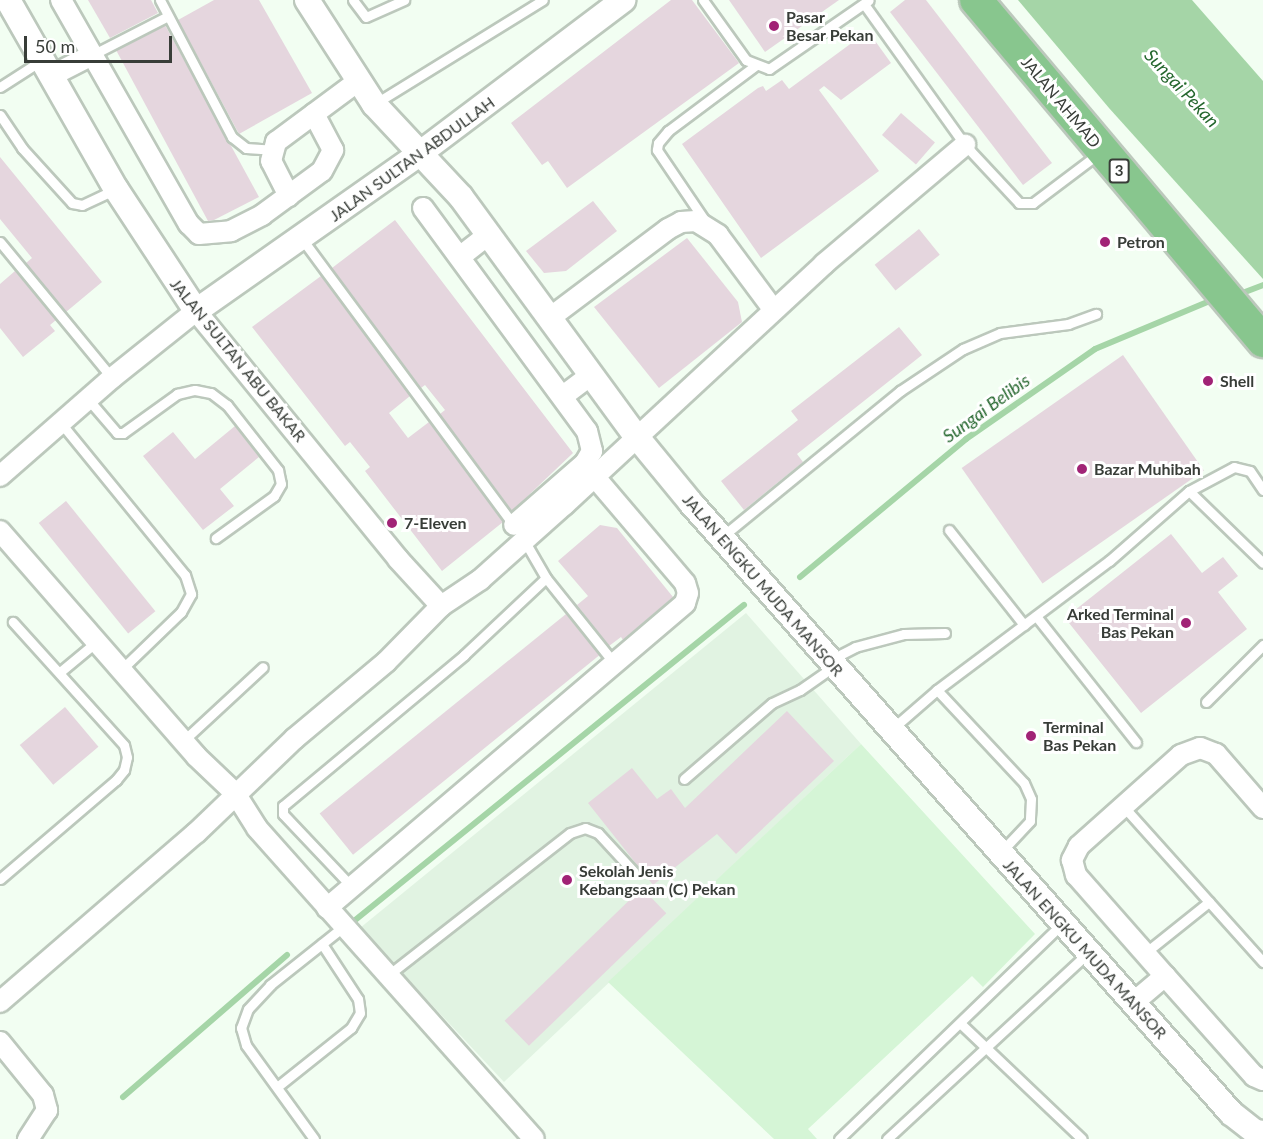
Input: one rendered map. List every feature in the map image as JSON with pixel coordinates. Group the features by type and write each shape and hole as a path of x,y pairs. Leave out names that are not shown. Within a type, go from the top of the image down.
{"highway":[{"name":"JALAN AHMAD","path":"976,0 1263,341"}],"street":[{"name":"JALAN SULTAN ABU BAKAR","path":"8,0 116,189 196,311 398,560 441,606"},
{"path":"62,0 189,224 199,234 231,231 289,196 330,160 331,140 314,114"},
{"name":"JALAN ENGKU MUDA MANSOR","path":"307,0 374,104 461,197 636,436 721,538 1231,1113 1255,1132 1263,1133"},
{"name":"JALAN SULTAN ABDULLAH","path":"196,311 302,239 420,154 615,2"},
{"path":"46,68 92,55"},
{"path":"289,196 271,162 272,150 358,81"},
{"path":"519,532 593,474 773,309 965,145"},
{"path":"0,1002 187,841 235,793 386,662 441,606 480,580 519,532 585,463 592,451 588,431 423,208"},
{"path":"551,317 668,229 681,222 708,226 725,244 773,309"},
{"path":"460,256 489,234"},
{"path":"0,476 87,398 196,311"},
{"path":"563,396 591,375"},
{"path":"327,908 676,611 688,593 679,575 593,474"},
{"path":"0,531 182,742 235,793 257,828 534,1139"},
{"path":"1263,808 1216,754 1200,748 1181,755 1079,846 1072,860 1077,874 1145,953 1254,1076 1263,1080"},
{"path":"1133,1003 1165,976"},
{"path":"0,1042 44,1095 47,1110 28,1139"}],"lane":[{"path":"160,0 232,137 246,148 272,150"},
{"path":"353,0 366,17 404,0"},
{"path":"374,104 543,0"},
{"path":"703,0 755,66 770,69 866,2 965,145 1019,203 1033,203 1101,151"},
{"path":"92,55 168,16"},
{"path":"708,226 657,150 658,143 755,66"},
{"path":"0,87 46,68"},
{"path":"0,115 22,148 72,203 82,205 116,189"},
{"path":"302,239 519,532 546,578 615,664"},
{"path":"0,242 112,378"},
{"path":"721,538 900,392 963,350 1000,333 1068,324 1096,314"},
{"path":"87,398 117,433 123,434 177,394 211,393 227,405 278,470 281,484 274,496 216,538"},
{"path":"60,422 185,575 191,594 181,612 120,671"},
{"path":"890,731 938,690 1109,561 1189,491 1234,467 1250,471 1263,490"},
{"path":"1189,491 1263,563"},
{"path":"948,530 1024,625"},
{"path":"352,887 283,814 283,806 464,655 546,578"},
{"path":"1036,616 1136,741"},
{"path":"0,879 124,770 124,745 13,622"},
{"path":"684,779 772,703 800,690 855,647 904,634 945,633"},
{"path":"60,672 95,643"},
{"path":"1206,702 1263,645"},
{"path":"182,742 263,667"},
{"path":"938,690 1024,783 1031,799 1030,821 1000,853"},
{"path":"1124,806 1263,962"},
{"path":"387,976 570,833 585,828 598,833 634,872"},
{"path":"1145,953 1209,902"},
{"path":"839,1139 1063,923"},
{"path":"314,1139 246,1045 241,1028 248,1009 270,985 343,927"},
{"path":"277,1087 351,1028 360,1012 358,999 322,944"},
{"path":"887,1139 987,1049 1026,1007 1089,952"},
{"path":"960,1023 1082,1139"}],"shaded area":[{"name":"Sekolah Jenis Kebangsaan (C) Pekan","path":"746,613 861,744 504,1082 360,928"},
{"path":"861,744 1035,934 983,987 972,976 808,1129 817,1139 774,1139 608,982"}],"water":[{"name":"Sungai Pekan","path":"1018,0 1192,0 1263,81 1263,279 1109,108"}],"building":[{"path":"88,0 151,0 158,13 110,38"},
{"path":"214,0 259,0 312,93 239,134 178,20"},
{"path":"671,0 692,0 739,63 567,188 548,161 542,165 511,123"},
{"name":"Pasar Besar Pekan","path":"729,0 839,0 765,52"},
{"path":"905,0 926,0 1052,163 1023,185 890,12"},
{"path":"165,25 259,197 214,220 208,221 116,50"},
{"path":"868,31 891,63 841,100 824,86 819,90 879,171 761,258 682,144 758,88 763,86 766,91 782,80 789,89"},
{"path":"901,113 935,143 916,164 882,135"},
{"path":"0,157 102,282 66,312 26,263 32,258 0,219"},
{"path":"593,201 617,231 566,271 544,273 526,251"},
{"path":"395,220 573,453 512,511 440,414 445,410 425,385 421,388 332,268"},
{"path":"919,229 940,255 895,291 875,265"},
{"path":"687,238 738,302 742,322 659,388 594,307"},
{"path":"15,271 56,320 50,325 55,331 23,357 0,328 0,284"},
{"path":"321,276 410,396 389,413 408,438 429,422 503,522 442,571 365,471 370,467 350,442 345,446 252,327"},
{"path":"899,327 922,355 797,454 803,462 744,510 721,481 798,420 791,411"},
{"name":"Bazar Muhibah","path":"1123,355 1204,471 1043,583 962,468"},
{"path":"235,426 259,457 220,489 234,506 203,530 143,456 173,432 195,459"},
{"path":"66,501 155,611 128,633 39,523"},
{"path":"600,525 617,528 673,597 623,640 621,637 609,646 577,605 588,596 558,561"},
{"name":"Arked Terminal Bas Pekan","path":"1171,534 1202,573 1223,557 1238,576 1218,592 1247,629 1141,713 1065,618"},
{"path":"566,614 599,655 353,855 320,813"},
{"path":"65,707 98,747 53,785 20,745"},
{"path":"787,711 834,761 736,854 717,834 653,885 588,803 632,768 657,799 671,789 685,808"},
{"path":"642,888 666,913 529,1046 505,1021"}],"waterway":[{"path":"1245,292 1263,285"},
{"name":"Sungai Belibis","path":"800,577 966,439 1095,349 1212,300"},
{"path":"354,921 744,605"},
{"path":"123,1097 287,955"}],"place":[{"name":"Pasar Besar Pekan","path":"774,26"},
{"name":"Petron","path":"1105,242"},
{"name":"Shell","path":"1208,381"},
{"name":"Bazar Muhibah","path":"1082,469"},
{"name":"7-Eleven","path":"392,523"},
{"name":"Arked Terminal Bas Pekan","path":"1186,623"},
{"name":"Terminal Bas Pekan","path":"1031,736"},
{"name":"Sekolah Jenis Kebangsaan (C) Pekan","path":"567,880"}]}
